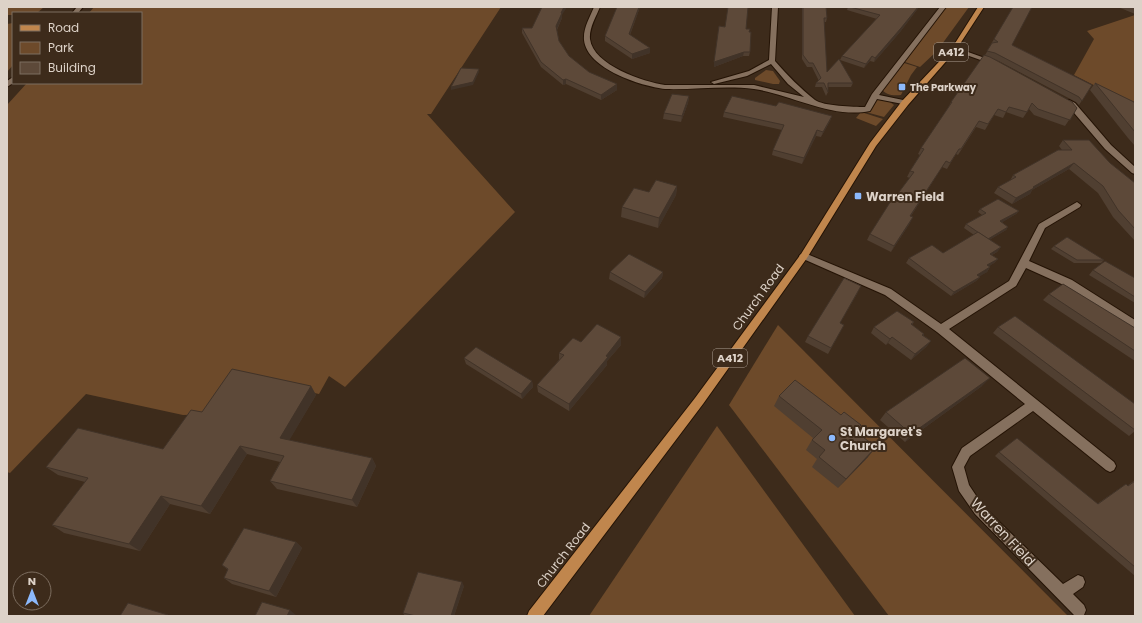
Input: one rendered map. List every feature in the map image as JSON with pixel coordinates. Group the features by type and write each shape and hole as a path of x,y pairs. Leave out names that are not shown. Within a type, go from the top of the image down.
{"main road":[{"name":"Church Road","path":"534,616 699,401 804,256 873,145 905,103 954,49 981,7"}],"street":[{"path":"597,7 586,34 588,46 601,61 622,74 653,84 689,87 754,87 817,104 853,110 867,109 875,96 943,7"},
{"path":"775,7 772,61 790,83 817,104"},
{"path":"954,49 990,60 1002,67"},
{"path":"689,87 752,73 772,61"},
{"path":"875,96 905,103"},
{"path":"1059,98 1072,105 1108,147 1135,172"},
{"path":"941,330 1013,283 1042,226 1077,205"},
{"path":"804,256 888,292 941,330 1110,466"},
{"path":"1024,263 1070,283 1135,325"},
{"name":"Warren Field","path":"1034,404 966,452 958,467 963,487 979,510 1079,610"},
{"path":"1062,593 1078,582"}],"green space":[{"path":"7,7 44,7 38,12 12,12 12,15 7,15"},
{"path":"94,7 501,7 431,114 427,114 515,212 345,387 329,376 319,394 240,377 214,414 183,415 86,394 10,473 7,472 7,105 26,84 142,84 142,12 90,12"},
{"path":"946,7 969,7 937,51 920,67 902,61"},
{"path":"1135,15 1135,106 1074,75 1094,39 1087,31"},
{"path":"12,23 12,66 7,72 7,24"},
{"path":"901,62 917,67 911,75 901,95 887,94 881,88"},
{"path":"766,70 773,71 780,81 779,84 755,80 755,78"},
{"path":"872,99 886,99 894,105 884,117 862,111"},
{"path":"861,112 883,119 876,126 856,118"},
{"path":"778,325 1068,616 889,616 729,405"},
{"path":"717,426 855,616 589,616"}],"building":[{"path":"542,7 564,7 556,26 559,41 569,56 589,72 617,84 601,95 566,79 563,80 541,62 522,28 532,28"},
{"path":"617,7 639,7 629,34 650,48 632,54 605,36"},
{"path":"728,7 748,7 746,29 750,29 749,32 751,32 750,52 744,52 714,62 719,26 725,27"},
{"path":"803,7 826,7 827,18 824,18 827,72 839,59 853,83 828,83 828,92 824,83 816,83 821,78 813,63 809,63 803,55"},
{"path":"850,7 918,7 875,58 872,56 866,64 842,56 880,15"},
{"path":"1013,7 1032,7 1012,45 1092,85 1082,101 1079,97 995,53 987,51 992,43 998,42 994,39"},
{"path":"984,55 1072,102 1077,108 1070,120 1038,109 1032,103 1027,112 1009,107 1006,112 998,109 988,124 979,121 950,163 946,161 910,216 913,217 894,246 870,234 894,196 896,196 914,172 910,171 924,149 921,148"},
{"path":"461,68 479,69 473,82 451,87"},
{"path":"1095,83 1134,102 1135,132"},
{"path":"672,94 689,96 682,116 664,113"},
{"path":"732,96 776,106 779,102 832,116 823,132 817,130 804,158 773,150 784,125 724,112"},
{"path":"1063,140 1089,140 1110,163 1135,183 1135,229 1118,210 1103,186 1074,163 1016,198 998,187 1016,177 1013,175 1058,150 1072,150"},
{"path":"656,180 677,186 659,218 622,207 634,188 649,192"},
{"path":"998,199 1019,211 1000,221 1008,227 988,239 966,224 986,213 980,209"},
{"path":"978,232 1001,247 990,254 998,259 987,265 990,267 977,275 980,277 954,292 909,258 932,245 943,253"},
{"path":"1067,237 1104,260 1077,260 1054,246"},
{"path":"629,254 663,272 645,292 610,272"},
{"path":"1105,261 1135,278 1135,297 1093,270"},
{"path":"844,278 861,286 840,323 844,325 831,348 808,336"},
{"path":"1063,284 1135,328 1135,351 1049,294"},
{"path":"897,311 914,322 911,324 924,334 922,335 931,341 915,354 892,337 890,339 874,327"},
{"path":"1015,316 1135,404 1135,430 998,327"},
{"path":"597,324 621,337 606,356 608,357 569,404 537,385 564,355 559,353 573,338 581,342"},
{"path":"476,347 532,381 521,394 464,358"},
{"path":"965,358 990,378 911,434 886,412"},
{"path":"232,369 311,386 280,438 372,458 352,500 270,481 284,456 240,446 201,506 161,496 129,544 52,525 88,478 46,467 78,428 163,449 191,410 202,412"},
{"name":"St Margaret's Church","path":"795,380 841,415 844,412 861,425 855,431 876,447 846,479 819,457 825,450 812,440 822,430 779,396"},
{"path":"1017,438 1098,504 1126,484 1128,486 1135,481 1135,567 999,452"},
{"path":"244,528 296,542 269,591 224,578 228,569 222,565"},
{"path":"418,572 462,582 451,616 416,616 403,613"},
{"path":"262,602 290,610 287,616 255,616"},
{"path":"128,603 168,615 120,616"}],"place":[{"name":"The Parkway","path":"902,87"},
{"name":"Warren Field","path":"858,196"},
{"name":"St Margaret's Church","path":"832,438"}]}
